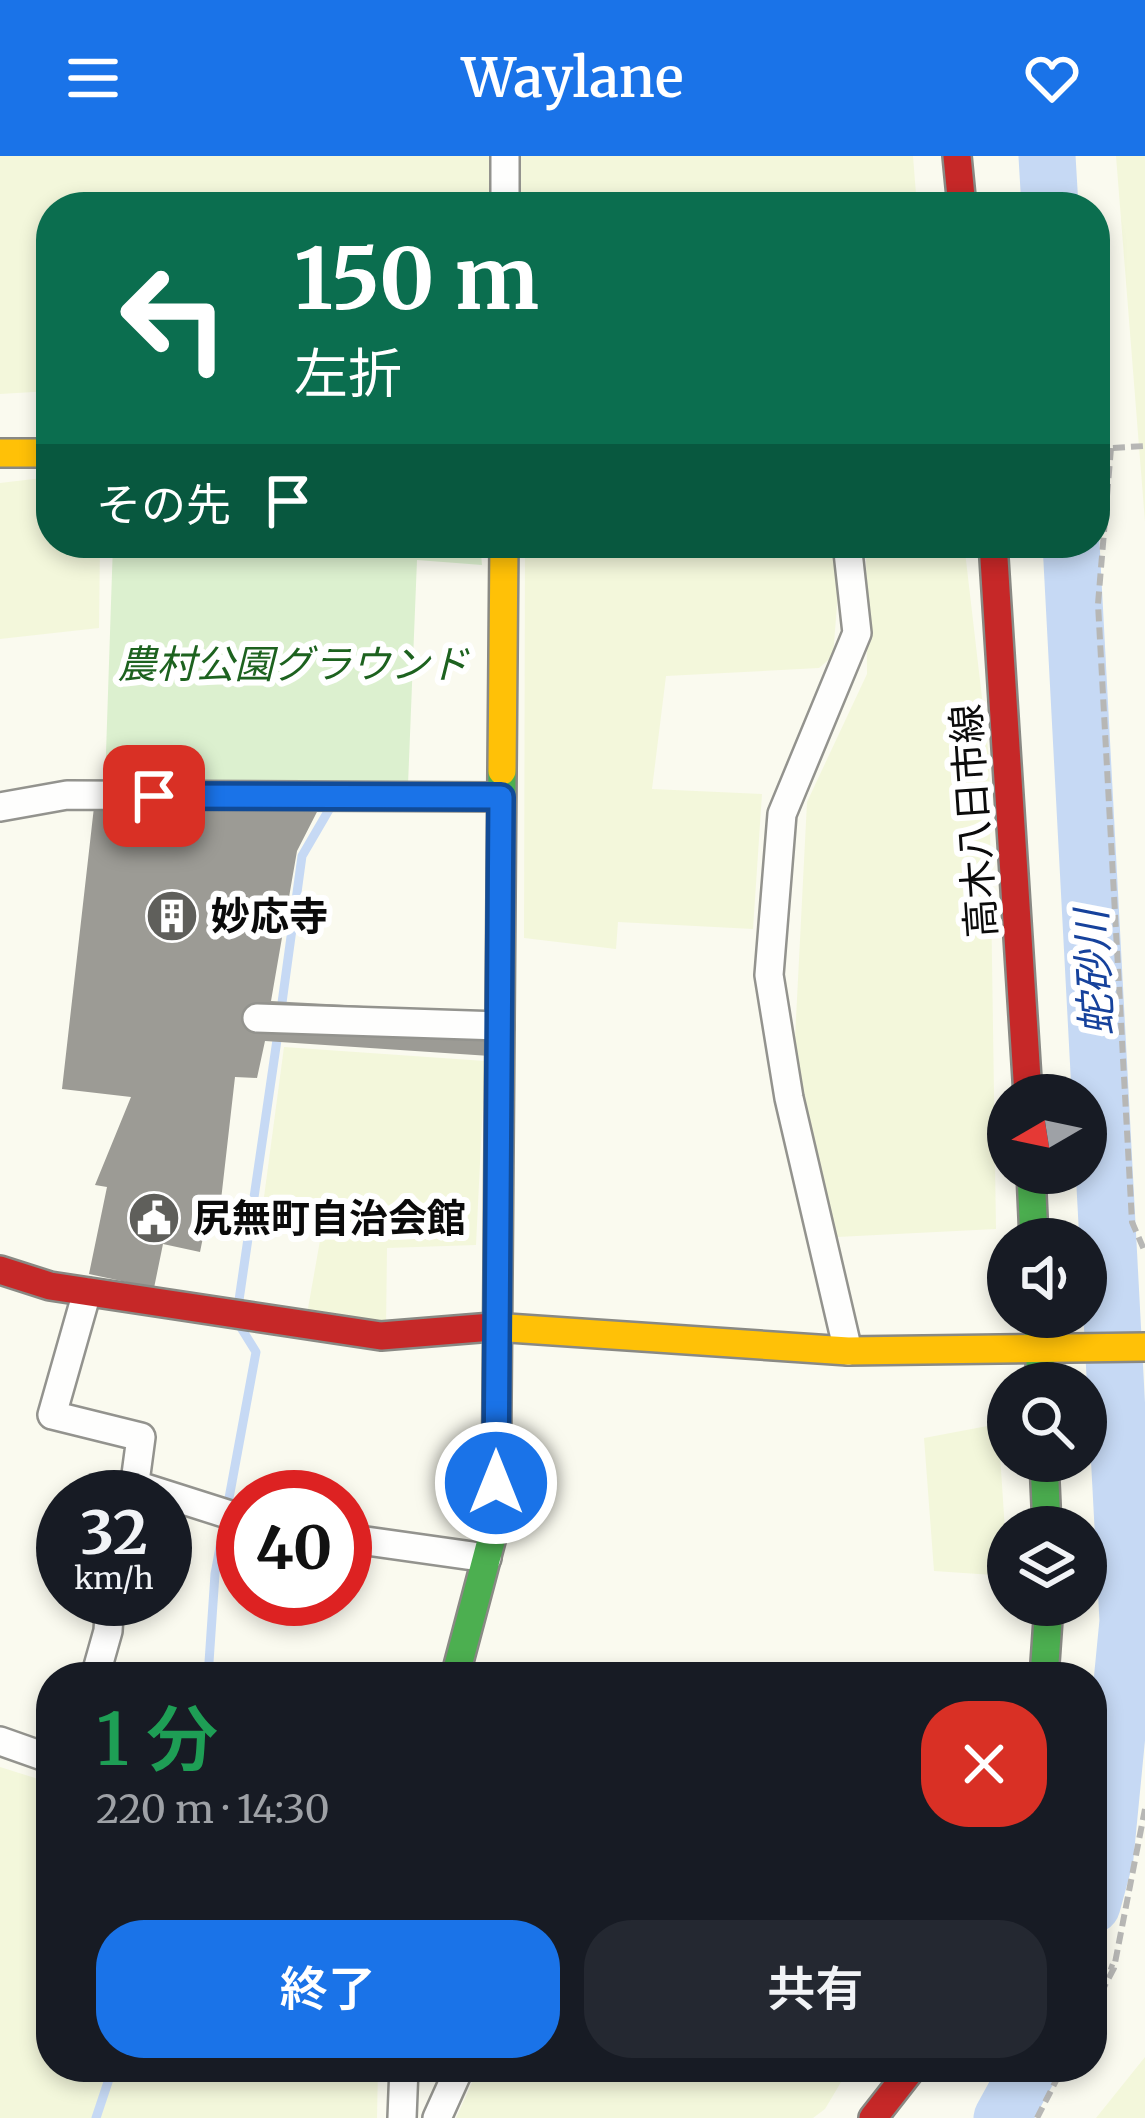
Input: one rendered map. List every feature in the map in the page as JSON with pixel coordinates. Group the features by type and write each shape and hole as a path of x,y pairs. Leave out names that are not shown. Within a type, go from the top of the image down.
{"street":[{"path":"505,156 505,192"},
{"path":"957,156 961,192"},
{"path":"0,453 36,453"},
{"path":"459,1662 496,1522 504,558"},
{"path":"848,558 856,633 782,814 769,975 789,1098 848,1351"},
{"name":"高木八日市線","path":"993,558 1027,1074"},
{"path":"0,807 67,795 501,797"},
{"path":"256,1018 500,1026"},
{"path":"0,1270 87,1292 381,1336 495,1328 848,1351 1145,1347"},
{"path":"87,1292 52,1415 141,1437 137,1470"},
{"path":"1039,1338 1040,1362"},
{"path":"372,1542 487,1558"},
{"path":"99,1662 108,1626"},
{"path":"1045,1662 1048,1626"},
{"path":"0,1741 36,1754"},
{"path":"402,2118 403,2082"},
{"path":"437,2118 453,2082"},
{"path":"873,2118 902,2082"}],"path":[{"path":"1110,460 1111,448 1145,446"},
{"path":"1102,558 1098,604 1132,1222 1145,1252"},
{"path":"1107,1981 1114,1968 1145,1809"},
{"path":"1107,1965 1114,1968"},
{"path":"1037,2118 1055,2082"}],"green space":[{"path":"0,156 913,156 916,192 36,192 36,392 0,394"},
{"path":"1116,156 1145,156 1145,522"},
{"path":"36,479 36,558 100,558 99,628 0,639 0,483"},
{"name":"農村公園グラウンド","path":"112,558 481,558 482,565 417,560 408,785 105,783"},
{"path":"525,558 833,558 839,580 833,656 819,668 666,676 652,789 762,794 753,929 618,922 616,949 524,938"},
{"path":"866,558 966,558 989,758 994,1074 987,1074 987,1194 995,1194 996,1218 987,1218 987,1229 837,1237 794,1058 807,802 867,674"},
{"path":"284,1047 485,1061 476,1245 387,1248 386,1330 307,1314 324,1218 262,1212"},
{"path":"987,1426 987,1482 1002,1482 1003,1506 987,1506 987,1575 934,1571 924,1438"},
{"path":"0,1767 36,1778 36,2082 378,2082 377,2118 0,2118"},
{"path":"1145,2057 1145,2118 1096,2118"},
{"path":"472,2082 841,2082 825,2109 813,2118 456,2118"}],"building":[{"path":"320,806 297,851 271,1001 492,1013 490,1056 265,1041 257,1078 235,1077 221,1200 211,1198 200,1252 163,1244 154,1288 89,1274 107,1187 95,1185 131,1097 62,1089 94,807"}],"waterway":[{"name":"蛇砂川","path":"1047,156 1049,192"},
{"name":"蛇砂川","path":"1072,558 1128,1621 1107,1836"},
{"path":"281,1010 302,856 330,808"},
{"path":"238,1307 278,1033"},
{"path":"209,1662 215,1574 256,1352 238,1323"},
{"path":"96,2118 108,2082"},
{"name":"蛇砂川","path":"1002,2118 1022,2082"}],"traffic: fast":[{"path":"459,1662 496,1522 502,771"},
{"path":"1032,1194 1033,1218"},
{"path":"1039,1338 1040,1362"},
{"path":"1045,1482 1046,1506"},
{"path":"1045,1662 1048,1626"}],"traffic: slow":[{"path":"0,453 36,453"},
{"path":"502,771 504,558"},
{"path":"492,1327 848,1351 1145,1347"}],"traffic: jam":[{"path":"957,156 961,192"},
{"path":"994,558 1027,1074"},
{"path":"0,1270 50,1286 381,1336 492,1327"},
{"path":"873,2118 901,2082"}],"place":[{"name":"妙応寺","path":"172,916"},
{"name":"尻無町自治会館","path":"154,1218"}],"route":[{"path":"154,796 501,797 496,1483"}]}
